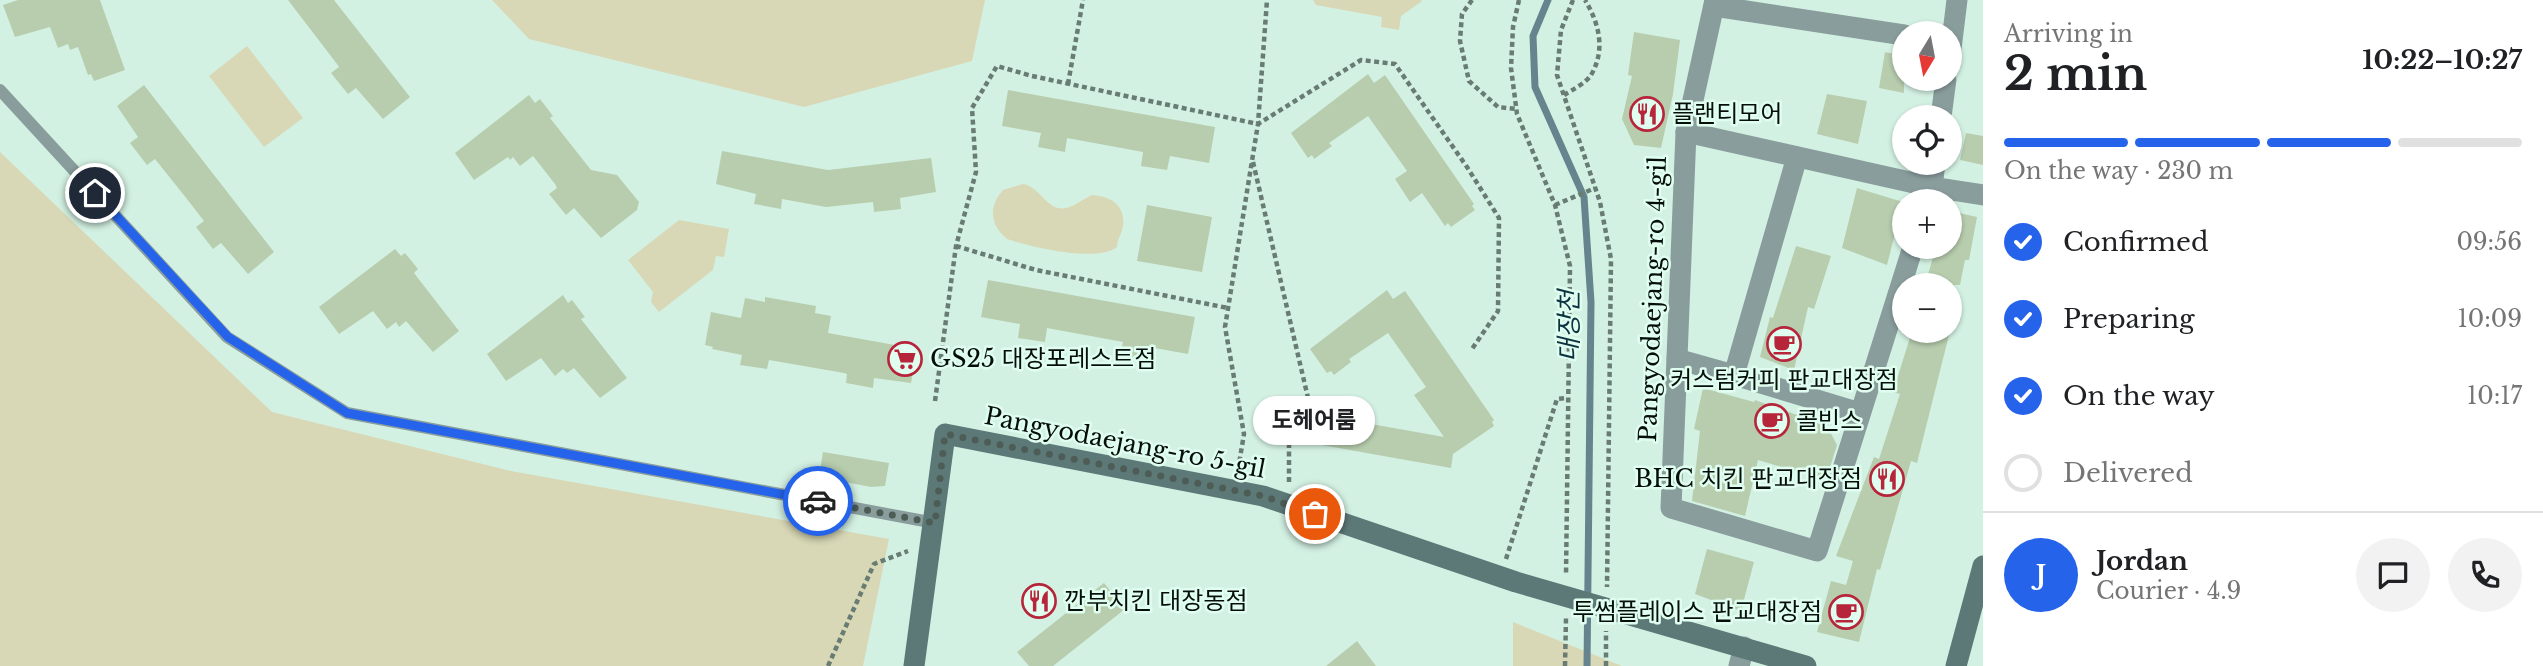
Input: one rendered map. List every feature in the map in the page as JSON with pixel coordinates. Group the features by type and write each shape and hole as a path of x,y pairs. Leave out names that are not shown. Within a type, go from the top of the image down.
{"street":[{"path":"1954,21 1957,0"},
{"path":"1715,3 1892,32"},
{"name":"Pangyodaejang-ro 4-gil","path":"1715,3 1686,132 1671,508 1817,551 1909,259"},
{"path":"1686,132 1797,157 1911,189"},
{"path":"1734,375 1797,157"},
{"path":"1962,195 1983,195"},
{"path":"1677,359 1860,413"},
{"name":"Pangyodaejang-ro 5-gil","path":"914,666 945,434 1263,496 1508,579 1631,616 1741,657"},
{"path":"1956,666 1983,566"},
{"path":"1741,657 1806,666"}],"lane":[{"path":"0,90 228,337 347,413 933,533"}],"path":[{"path":"1068,84 1083,0"},
{"path":"1234,492 1244,433 1225,327 1258,124 1267,0"},
{"path":"1472,0 1462,14 1460,41 1469,82 1498,107 1516,109"},
{"path":"1519,0 1513,27 1511,68 1516,109 1555,205 1570,266 1566,587"},
{"path":"1573,0 1561,30 1557,75 1595,189 1611,259 1606,598"},
{"path":"1564,95 1590,76 1601,46 1595,16 1585,0"},
{"path":"934,401 956,246 976,172 972,108 998,66 1068,84 1258,124 1361,60 1395,64 1499,218 1498,311 1472,349"},
{"path":"1252,160 1312,415 1289,438 1289,505"},
{"path":"1555,205 1595,189"},
{"path":"956,246 1036,270 1228,308"},
{"path":"1508,579 1557,399 1567,398"},
{"path":"828,666 874,564 933,533"},
{"path":"1565,666 1566,614"},
{"path":"1606,625 1606,666"}],"green space":[{"path":"492,0 985,0 972,61 804,107 529,39"},
{"path":"1313,0 1422,1 1401,16 1399,30 1381,27 1382,17 1316,5"},
{"path":"247,46 303,118 264,147 209,76"},
{"path":"0,152 272,412 511,471 889,539 863,666 0,666"},
{"path":"1023,184 1059,208 1069,207 1092,195 1111,200 1119,207 1123,219 1117,247 1108,252 1080,254 1007,239 994,222 993,209 1003,190"},
{"path":"679,220 729,229 724,257 716,256 713,270 659,312 651,302 653,292 628,260"},
{"path":"1513,622 1622,666 1513,666"}],"building":[{"path":"18,0 100,0 125,70 94,81 91,74 88,75 78,47 70,50 68,44 58,48 50,27 15,37 3,5"},
{"path":"288,0 334,0 410,97 383,119 356,88 348,94 331,73 339,67"},
{"path":"1634,32 1680,40 1673,94 1661,148 1634,145 1622,119 1632,76 1628,75"},
{"path":"1885,52 1892,53 1892,91 1879,88"},
{"path":"1368,74 1374,83 1385,75 1474,204 1472,206 1475,210 1451,227 1448,223 1445,226 1422,193 1410,202 1395,179 1407,171 1368,116 1329,143 1332,146 1314,159 1312,155 1308,158 1291,133"},
{"path":"144,85 274,252 248,274 221,243 213,249 196,227 204,221 183,194 155,159 147,165 130,143 138,137 117,106"},
{"path":"1008,90 1215,127 1209,163 1170,156 1167,170 1141,166 1143,152 1067,138 1065,152 1038,147 1041,133 1002,126"},
{"path":"1827,94 1867,101 1858,144 1817,134"},
{"path":"529,95 535,103 540,99 553,116 550,118 591,170 617,175 639,202 637,210 601,238 574,208 566,215 549,194 557,188 555,184 533,156 520,166 513,157 510,160 508,157 474,180 455,153"},
{"path":"1966,133 1983,136 1983,165 1962,160"},
{"path":"722,151 828,170 931,158 936,192 900,198 901,209 874,212 873,202 826,207 782,199 781,209 754,204 756,194 716,184"},
{"path":"1857,188 1892,199 1892,245 1887,265 1842,248"},
{"path":"1147,205 1212,217 1202,272 1137,261"},
{"path":"1962,214 1977,217 1969,260 1965,260 1962,275 1928,273 1933,259 1962,259"},
{"path":"1796,246 1831,256 1814,309 1808,307 1794,370 1760,357 1770,317 1773,318"},
{"path":"395,249 401,256 405,253 418,269 414,273 459,331 433,352 406,321 399,327 396,322 387,329 373,311 339,334 319,307"},
{"path":"988,280 1195,317 1188,354 1149,347 1147,360 1120,356 1123,342 1047,328 1045,342 1018,338 1020,324 981,317"},
{"path":"1387,290 1393,299 1405,291 1494,420 1494,426 1453,454 1451,468 1316,444 1321,415 1444,437 1414,395 1426,387 1388,333 1349,359 1351,362 1334,375 1331,371 1327,373 1310,349"},
{"path":"563,295 568,303 572,300 585,317 581,319 627,378 600,398 574,368 567,373 563,369 555,376 541,358 506,381 487,354"},
{"path":"765,297 816,306 815,313 831,316 828,333 917,349 911,383 874,378 873,388 846,383 847,374 844,373 769,360 767,369 740,365 742,355 705,345 711,312 741,318 745,298 765,302"},
{"path":"1908,343 1947,343 1917,463 1911,461 1880,570 1877,569 1859,642 1817,632 1831,581 1846,585 1853,561 1836,556 1874,457 1879,459 1900,394 1893,392"},
{"path":"1703,388 1754,402 1755,400 1825,422 1837,445 1826,480 1758,460 1745,516 1692,501 1700,431 1694,429"},
{"path":"823,452 889,463 885,486 871,487 819,477"},
{"path":"1707,549 1754,562 1741,611 1695,594"},
{"path":"1104,583 1125,609 1053,666 1029,666 1017,652"},
{"path":"1357,641 1376,666 1326,666"}],"waterway":[{"name":"대장천","path":"1548,0 1533,36 1535,87 1584,197 1591,302 1587,666"}],"way so far":[{"path":"818,501 935,523 945,434 1263,496 1315,514"}],"place":[{"name":"플랜티모어","path":"1647,114"},
{"name":"커스텀커피 판교대장점","path":"1784,344"},
{"name":"GS25 대장포레스트점","path":"905,359"},
{"name":"콜빈스","path":"1772,421"},
{"name":"BHC 치킨 판교대장점","path":"1887,479"},
{"name":"도헤어룸","path":"1315,514"},
{"name":"깐부치킨 대장동점","path":"1039,601"},
{"name":"투썸플레이스 판교대장점","path":"1846,612"}],"route":[{"path":"95,193 228,337 347,413 818,501"}]}
